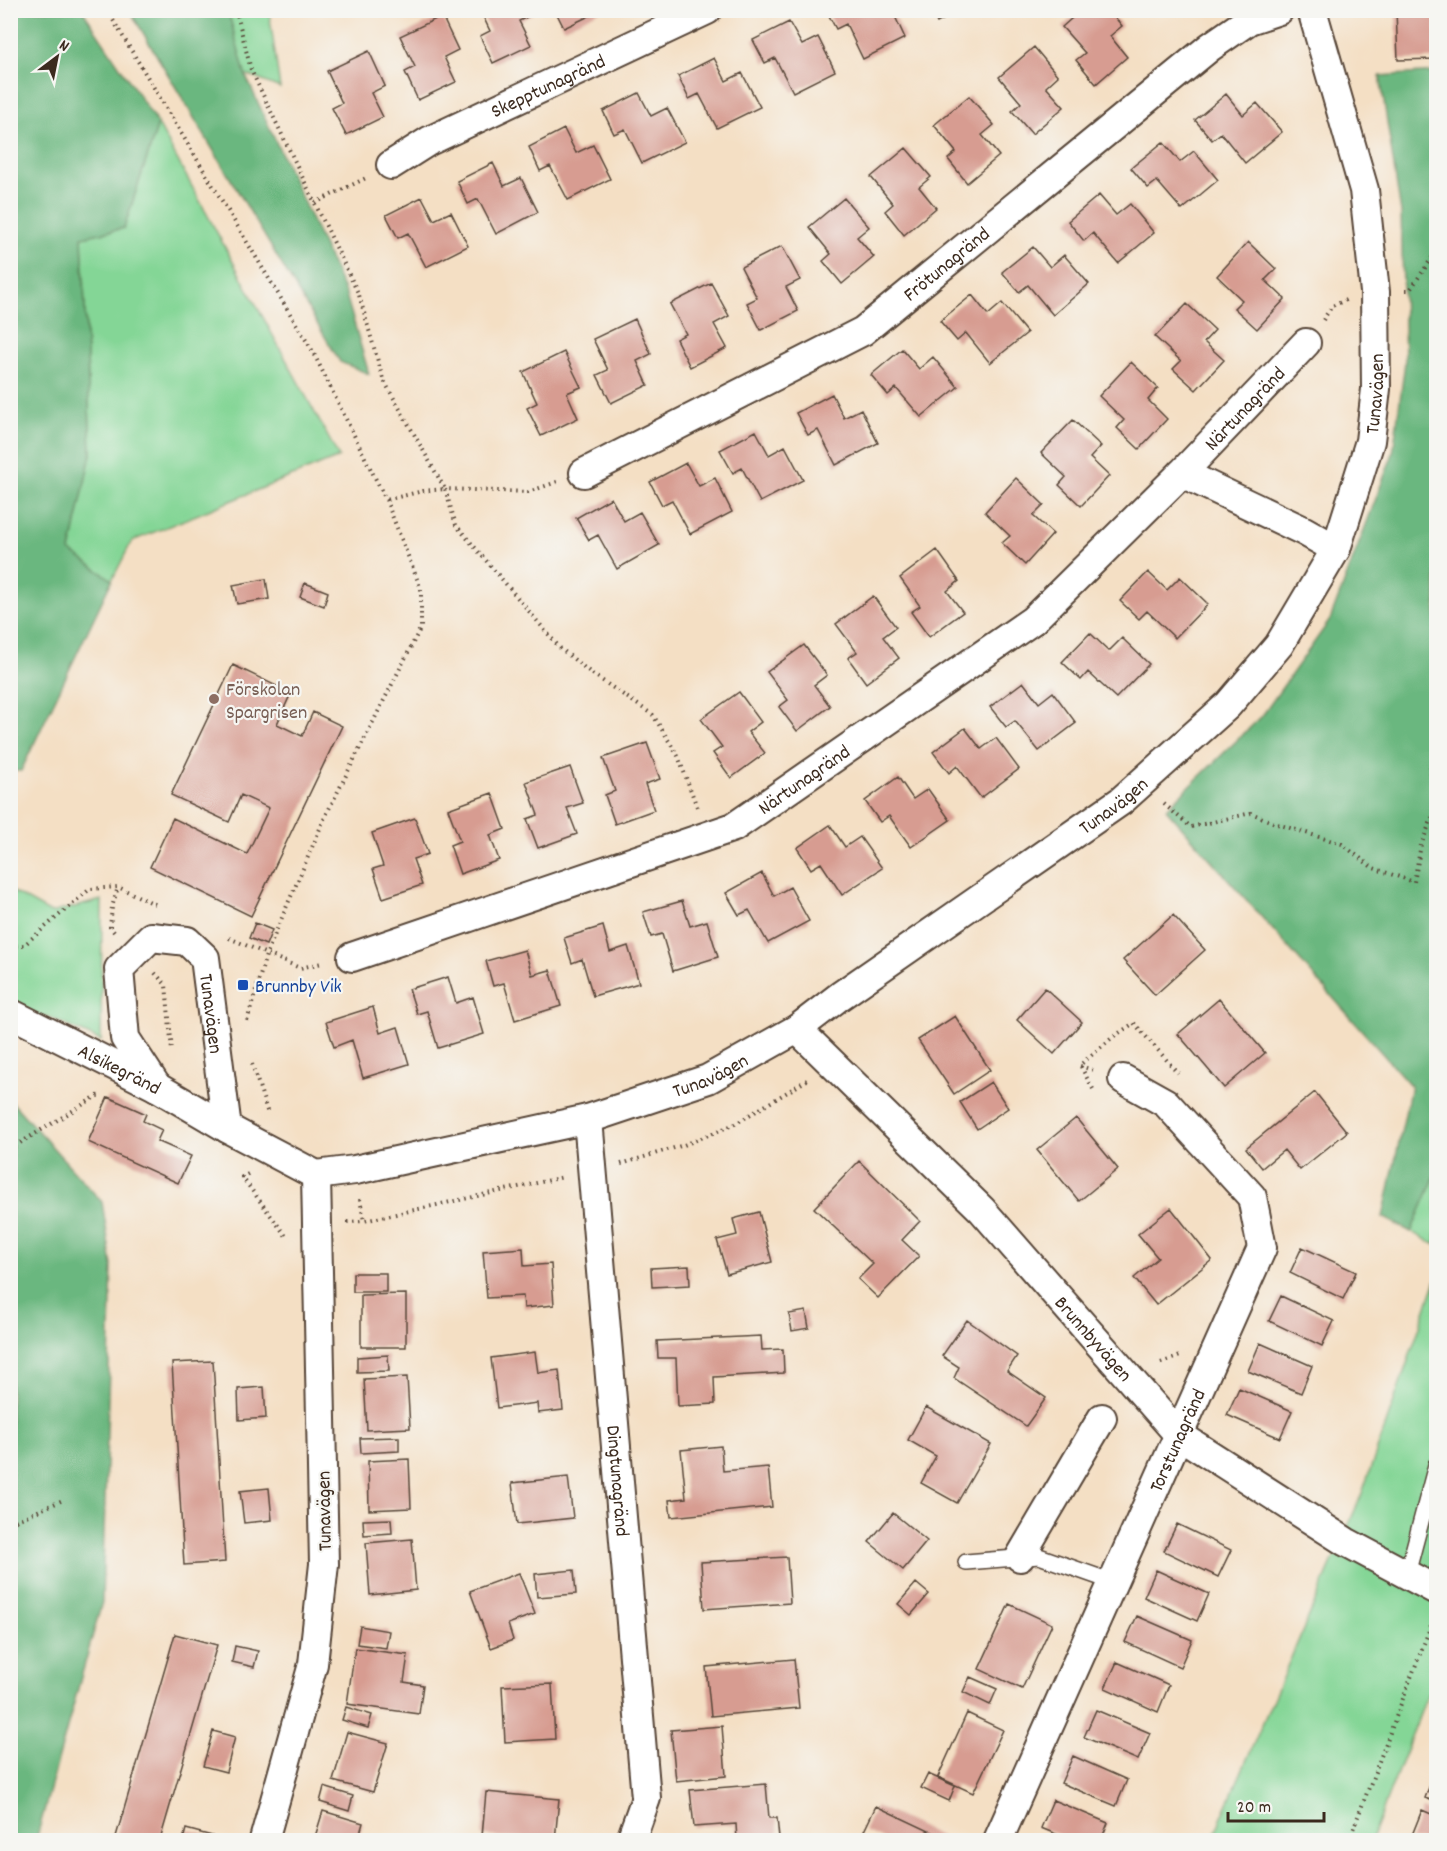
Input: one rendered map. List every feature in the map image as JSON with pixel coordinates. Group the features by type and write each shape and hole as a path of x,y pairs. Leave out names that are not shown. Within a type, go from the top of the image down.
{"street":[{"name":"Skepptunagränd","path":"391,165 429,141 707,10"},
{"name":"Frötunagränd","path":"584,473 863,331 1210,48 1249,20 1279,10"},
{"name":"Tunavägen","path":"264,1840 313,1664 324,1564 316,1175 355,1170 588,1119 708,1079 797,1029 850,989 1121,801 1228,705 1278,645 1336,549 1370,441 1376,389 1375,292 1364,190 1312,10"},
{"name":"Närtunagränd","path":"352,957 734,827 1033,620 1182,473 1306,343"},
{"path":"1182,473 1304,531 1336,549"},
{"name":"Tunavägen","path":"157,1087 125,1038 120,969 152,937 187,941 204,958 227,1128"},
{"name":"Alsikegränd","path":"10,1013 157,1087 227,1128"},
{"name":"Brunnbyvägen","path":"797,1029 982,1210 1179,1435 1346,1542 1437,1590"},
{"name":"Torstunagränd","path":"998,1840 1262,1248 1252,1197 1166,1103 1123,1079"},
{"name":"Dingtunagränd","path":"588,1119 646,1798 631,1840"},
{"path":"227,1128 316,1175"},
{"path":"1020,1557 1102,1418"}],"lane":[{"path":"1407,1574 1437,1465"},
{"path":"966,1562 1039,1556 1113,1582"}],"path":[{"path":"107,10 312,350 386,500 421,589 421,627 325,817 266,955 300,968 352,957"},
{"path":"236,10 251,70 359,295 383,380 445,489 456,525 560,648 591,673 653,715 678,756 707,836"},
{"path":"315,203 391,165"},
{"path":"386,500 423,490 528,492 584,473"},
{"path":"1437,750 1430,770 1437,801"},
{"path":"1140,784 1191,827 1251,813 1286,827 1342,844 1373,868 1414,882 1421,845 1437,808"},
{"path":"1097,1095 1080,1065 1113,1037 1134,1023 1179,1074"},
{"path":"10,1149 86,1102 105,1094"},
{"path":"1161,1363 1183,1355"},
{"path":"10,1523 63,1500"},
{"path":"1349,1840 1437,1610"}],"green space":[{"path":"11,10 83,11 158,124 124,228 82,237 91,454 70,551 112,580 21,771 10,771"},
{"path":"130,11 228,11 245,74 346,295 369,374 340,362"},
{"path":"228,11 269,11 280,88 245,74"},
{"path":"1436,72 1436,1173 1411,1232 1383,1217 1411,1086 1166,809 1262,716 1330,620 1393,453 1405,362 1401,213 1380,76"},
{"path":"158,124 339,457 132,541 112,580 70,551 91,454 82,237 124,228"},
{"path":"10,890 51,913 102,900 101,1041 47,1016 11,1027"},
{"path":"11,1101 102,1202 112,1265 102,1602 36,1840 10,1840"},
{"path":"1436,1173 1436,1245 1411,1232"},
{"path":"1436,1280 1436,1673 1371,1840 1212,1840 1361,1496"}],"building":[{"path":"480,10 532,10 533,14 519,21 531,45 493,63 480,36 490,31"},
{"path":"555,10 602,10 564,28"},
{"path":"826,10 892,10 905,38 863,59 846,24 836,29"},
{"path":"931,10 961,10 937,23"},
{"path":"1081,10 1109,10 1122,26 1110,36 1127,57 1096,84 1076,60 1085,53 1062,27"},
{"path":"1396,10 1436,10 1436,59 1398,60"},
{"path":"442,16 458,50 444,57 456,82 418,100 405,72 415,67 400,36"},
{"path":"789,22 802,45 818,37 835,71 793,92 775,58 765,63 753,40"},
{"path":"1034,47 1058,76 1046,87 1064,107 1032,134 1012,111 1021,103 999,77"},
{"path":"369,51 385,86 371,93 383,117 346,135 332,108 342,103 327,71"},
{"path":"714,58 726,81 742,73 760,107 717,128 699,94 689,99 678,76"},
{"path":"639,93 651,116 667,108 685,142 642,163 625,129 614,134 603,111"},
{"path":"1226,94 1243,115 1257,103 1282,132 1245,163 1221,133 1212,140 1195,120"},
{"path":"969,96 994,125 982,135 999,156 967,183 948,159 956,152 934,125"},
{"path":"564,129 576,153 593,145 610,179 568,200 550,166 540,171 529,147"},
{"path":"1163,142 1180,162 1194,151 1218,180 1182,210 1157,181 1148,188 1131,168"},
{"path":"906,148 931,177 919,187 936,208 904,235 885,211 893,204 871,177"},
{"path":"493,163 504,186 521,178 538,212 496,234 478,199 468,204 457,181"},
{"path":"1099,195 1116,215 1130,204 1154,233 1118,263 1093,233 1084,241 1068,221"},
{"path":"422,197 434,220 451,212 468,246 426,267 408,233 398,238 386,215"},
{"path":"844,198 869,227 857,237 874,257 842,284 823,261 831,254 809,227"},
{"path":"1248,242 1276,269 1265,280 1285,299 1257,329 1234,308 1242,300 1217,276"},
{"path":"782,246 800,280 786,287 798,311 761,330 747,303 757,298 741,267"},
{"path":"1033,247 1050,267 1064,255 1089,284 1053,315 1028,285 1019,292 1002,272"},
{"path":"711,283 729,316 714,324 727,348 690,367 676,339 686,334 670,304"},
{"path":"972,295 988,315 1002,303 1027,333 990,363 966,333 957,341 940,321"},
{"path":"1187,304 1215,330 1204,342 1224,360 1196,390 1173,369 1181,361 1155,337"},
{"path":"635,319 651,354 637,361 648,385 611,403 597,375 608,370 593,339"},
{"path":"902,349 919,369 933,357 958,387 921,417 896,388 888,395 871,375"},
{"path":"564,352 581,387 567,393 578,418 541,436 527,408 537,403 523,372"},
{"path":"1131,362 1158,388 1148,400 1167,419 1139,449 1117,428 1124,420 1099,396"},
{"path":"832,394 844,418 861,409 878,443 836,465 818,430 808,435 796,413"},
{"path":"1073,420 1101,446 1090,458 1109,476 1081,506 1059,485 1066,477 1041,453"},
{"path":"756,431 769,455 785,446 803,480 760,502 742,468 733,473 720,450"},
{"path":"686,463 699,486 715,478 732,512 690,534 672,500 662,505 650,482"},
{"path":"1016,478 1044,505 1033,516 1053,534 1025,565 1002,543 1010,536 985,512"},
{"path":"611,498 624,521 640,512 659,545 617,569 598,535 589,540 576,518"},
{"path":"937,550 959,581 947,591 963,612 929,637 911,612 920,606 900,578"},
{"path":"1148,572 1167,590 1180,577 1208,604 1175,638 1147,611 1139,619 1120,601"},
{"path":"266,579 269,599 237,604 233,585"},
{"path":"305,583 328,592 324,606 300,597"},
{"path":"873,596 896,627 883,637 899,658 866,683 848,658 857,652 836,624"},
{"path":"1090,633 1109,651 1122,638 1149,664 1116,698 1088,672 1081,680 1062,662"},
{"path":"804,645 827,675 814,685 830,706 797,731 779,707 788,700 767,672"},
{"path":"233,665 291,693 277,724 302,736 313,712 342,726 251,916 150,867 173,818 247,854 269,808 241,795 229,822 171,795"},
{"path":"1023,682 1039,703 1053,692 1076,723 1039,751 1015,721 1006,727 990,707"},
{"path":"739,692 761,722 748,732 765,753 731,778 713,753 722,747 701,719"},
{"path":"965,728 981,749 996,738 1019,769 981,798 957,766 949,773 933,752"},
{"path":"647,743 660,779 645,784 654,810 615,824 605,795 615,791 603,758"},
{"path":"570,767 583,803 567,808 577,834 538,848 527,819 538,815 526,782"},
{"path":"898,777 913,799 928,789 950,820 911,847 889,816 880,822 865,801"},
{"path":"492,793 505,829 490,835 499,860 460,874 450,845 460,841 448,809"},
{"path":"415,818 428,854 413,859 422,885 383,898 373,869 383,866 372,833"},
{"path":"830,825 845,847 860,837 882,868 842,895 821,863 811,869 797,848"},
{"path":"762,873 774,896 790,887 809,921 768,943 749,910 739,915 726,893"},
{"path":"682,901 690,926 707,921 718,957 673,971 662,934 651,937 643,912"},
{"path":"1173,915 1205,950 1155,995 1123,960"},
{"path":"255,923 272,930 266,945 249,938"},
{"path":"603,926 610,952 628,946 639,983 593,996 582,959 572,963 564,938"},
{"path":"525,950 532,975 550,970 561,1006 515,1020 504,983 493,986 486,961"},
{"path":"448,977 456,1003 473,997 484,1034 438,1048 427,1011 417,1014 409,989"},
{"path":"1045,988 1082,1022 1054,1054 1017,1020"},
{"path":"1219,999 1265,1053 1224,1088 1178,1034"},
{"path":"373,1007 380,1033 398,1027 409,1064 363,1078 352,1040 334,1047 326,1022"},
{"path":"955,1016 990,1070 954,1094 918,1040"},
{"path":"991,1082 1008,1108 977,1129 960,1102"},
{"path":"1315,1092 1347,1132 1300,1170 1284,1150 1262,1168 1246,1148"},
{"path":"108,1097 146,1114 143,1121 162,1130 157,1141 191,1156 178,1183 88,1142"},
{"path":"1076,1118 1118,1169 1079,1201 1037,1150"},
{"path":"859,1161 920,1221 902,1240 919,1256 878,1298 858,1279 873,1264 814,1208"},
{"path":"1171,1208 1212,1260 1156,1305 1134,1278 1158,1258 1138,1234"},
{"path":"759,1212 772,1262 727,1274 717,1240 737,1235 733,1219"},
{"path":"1302,1247 1356,1272 1343,1299 1290,1273"},
{"path":"523,1248 524,1266 551,1264 554,1305 524,1308 523,1296 487,1298 483,1251"},
{"path":"689,1266 690,1285 652,1287 651,1268"},
{"path":"353,1273 386,1273 386,1292 353,1292"},
{"path":"406,1294 406,1347 361,1347 361,1295"},
{"path":"1281,1296 1334,1321 1322,1346 1269,1321"},
{"path":"806,1311 809,1328 792,1331 789,1314"},
{"path":"967,1320 1017,1356 1007,1371 1046,1398 1026,1426 954,1378 959,1367 942,1356"},
{"path":"761,1336 762,1350 783,1349 784,1373 714,1377 715,1404 678,1406 676,1358 658,1358 657,1341"},
{"path":"1260,1343 1312,1366 1301,1393 1248,1371"},
{"path":"535,1352 538,1373 559,1370 563,1410 538,1413 537,1403 497,1408 491,1358"},
{"path":"388,1355 389,1371 357,1372 357,1357"},
{"path":"213,1361 225,1562 184,1565 172,1363"},
{"path":"407,1377 410,1428 367,1430 364,1379"},
{"path":"264,1387 266,1418 239,1420 238,1389"},
{"path":"1239,1388 1292,1411 1280,1438 1227,1415"},
{"path":"926,1407 991,1444 957,1503 921,1483 936,1456 908,1440"},
{"path":"399,1437 399,1451 361,1453 360,1438"},
{"path":"721,1446 723,1471 768,1467 772,1507 671,1517 669,1500 686,1498 681,1450"},
{"path":"409,1459 411,1508 369,1510 368,1461"},
{"path":"568,1477 573,1518 517,1524 512,1483"},
{"path":"269,1488 272,1520 244,1523 240,1491"},
{"path":"893,1513 927,1541 903,1570 869,1542"},
{"path":"391,1519 392,1533 364,1535 363,1520"},
{"path":"1177,1524 1231,1550 1218,1577 1164,1551"},
{"path":"412,1539 416,1590 370,1595 366,1543"},
{"path":"787,1557 790,1603 704,1609 701,1562"},
{"path":"574,1570 576,1594 537,1597 535,1574"},
{"path":"1156,1570 1209,1594 1197,1621 1144,1597"},
{"path":"519,1573 535,1614 508,1624 513,1640 491,1648 470,1591"},
{"path":"916,1583 929,1594 911,1615 898,1604"},
{"path":"1009,1604 1052,1624 1022,1689 979,1669"},
{"path":"1137,1616 1192,1640 1180,1667 1125,1642"},
{"path":"360,1626 389,1631 386,1648 357,1644"},
{"path":"175,1634 217,1645 160,1840 115,1840"},
{"path":"235,1646 258,1651 254,1667 232,1662"},
{"path":"355,1648 408,1655 404,1682 423,1685 419,1714 347,1704"},
{"path":"794,1659 799,1708 711,1716 706,1667"},
{"path":"1117,1662 1169,1685 1158,1712 1105,1688"},
{"path":"970,1677 997,1689 990,1705 963,1692"},
{"path":"552,1684 555,1739 505,1742 502,1686"},
{"path":"346,1707 372,1715 368,1728 342,1720"},
{"path":"1096,1710 1150,1733 1138,1760 1084,1737"},
{"path":"967,1713 1003,1730 973,1793 938,1777"},
{"path":"722,1726 726,1776 676,1781 671,1730"},
{"path":"213,1731 235,1737 226,1772 203,1766"},
{"path":"347,1732 388,1743 373,1792 333,1781"},
{"path":"1073,1756 1127,1780 1116,1806 1061,1783"},
{"path":"1436,1769 1436,1802 1425,1798"},
{"path":"928,1774 955,1786 949,1801 921,1788"},
{"path":"766,1784 769,1818 777,1818 779,1838 737,1840 736,1824 694,1827 690,1790"},
{"path":"324,1787 353,1796 349,1811 320,1802"},
{"path":"486,1792 559,1799 555,1840 482,1836"},
{"path":"1053,1800 1108,1823 1101,1840 1071,1840 1041,1828"},
{"path":"876,1806 944,1838 943,1840 885,1840 864,1831"},
{"path":"1422,1810 1436,1816 1436,1840 1410,1840"},
{"path":"323,1811 363,1823 358,1840 314,1840"},
{"path":"186,1829 212,1836 210,1840 183,1840"}],"place":[{"name":"Förskolan Spargrisen","path":"214,699"},
{"name":"Brunnby Vik","path":"243,985"}]}
